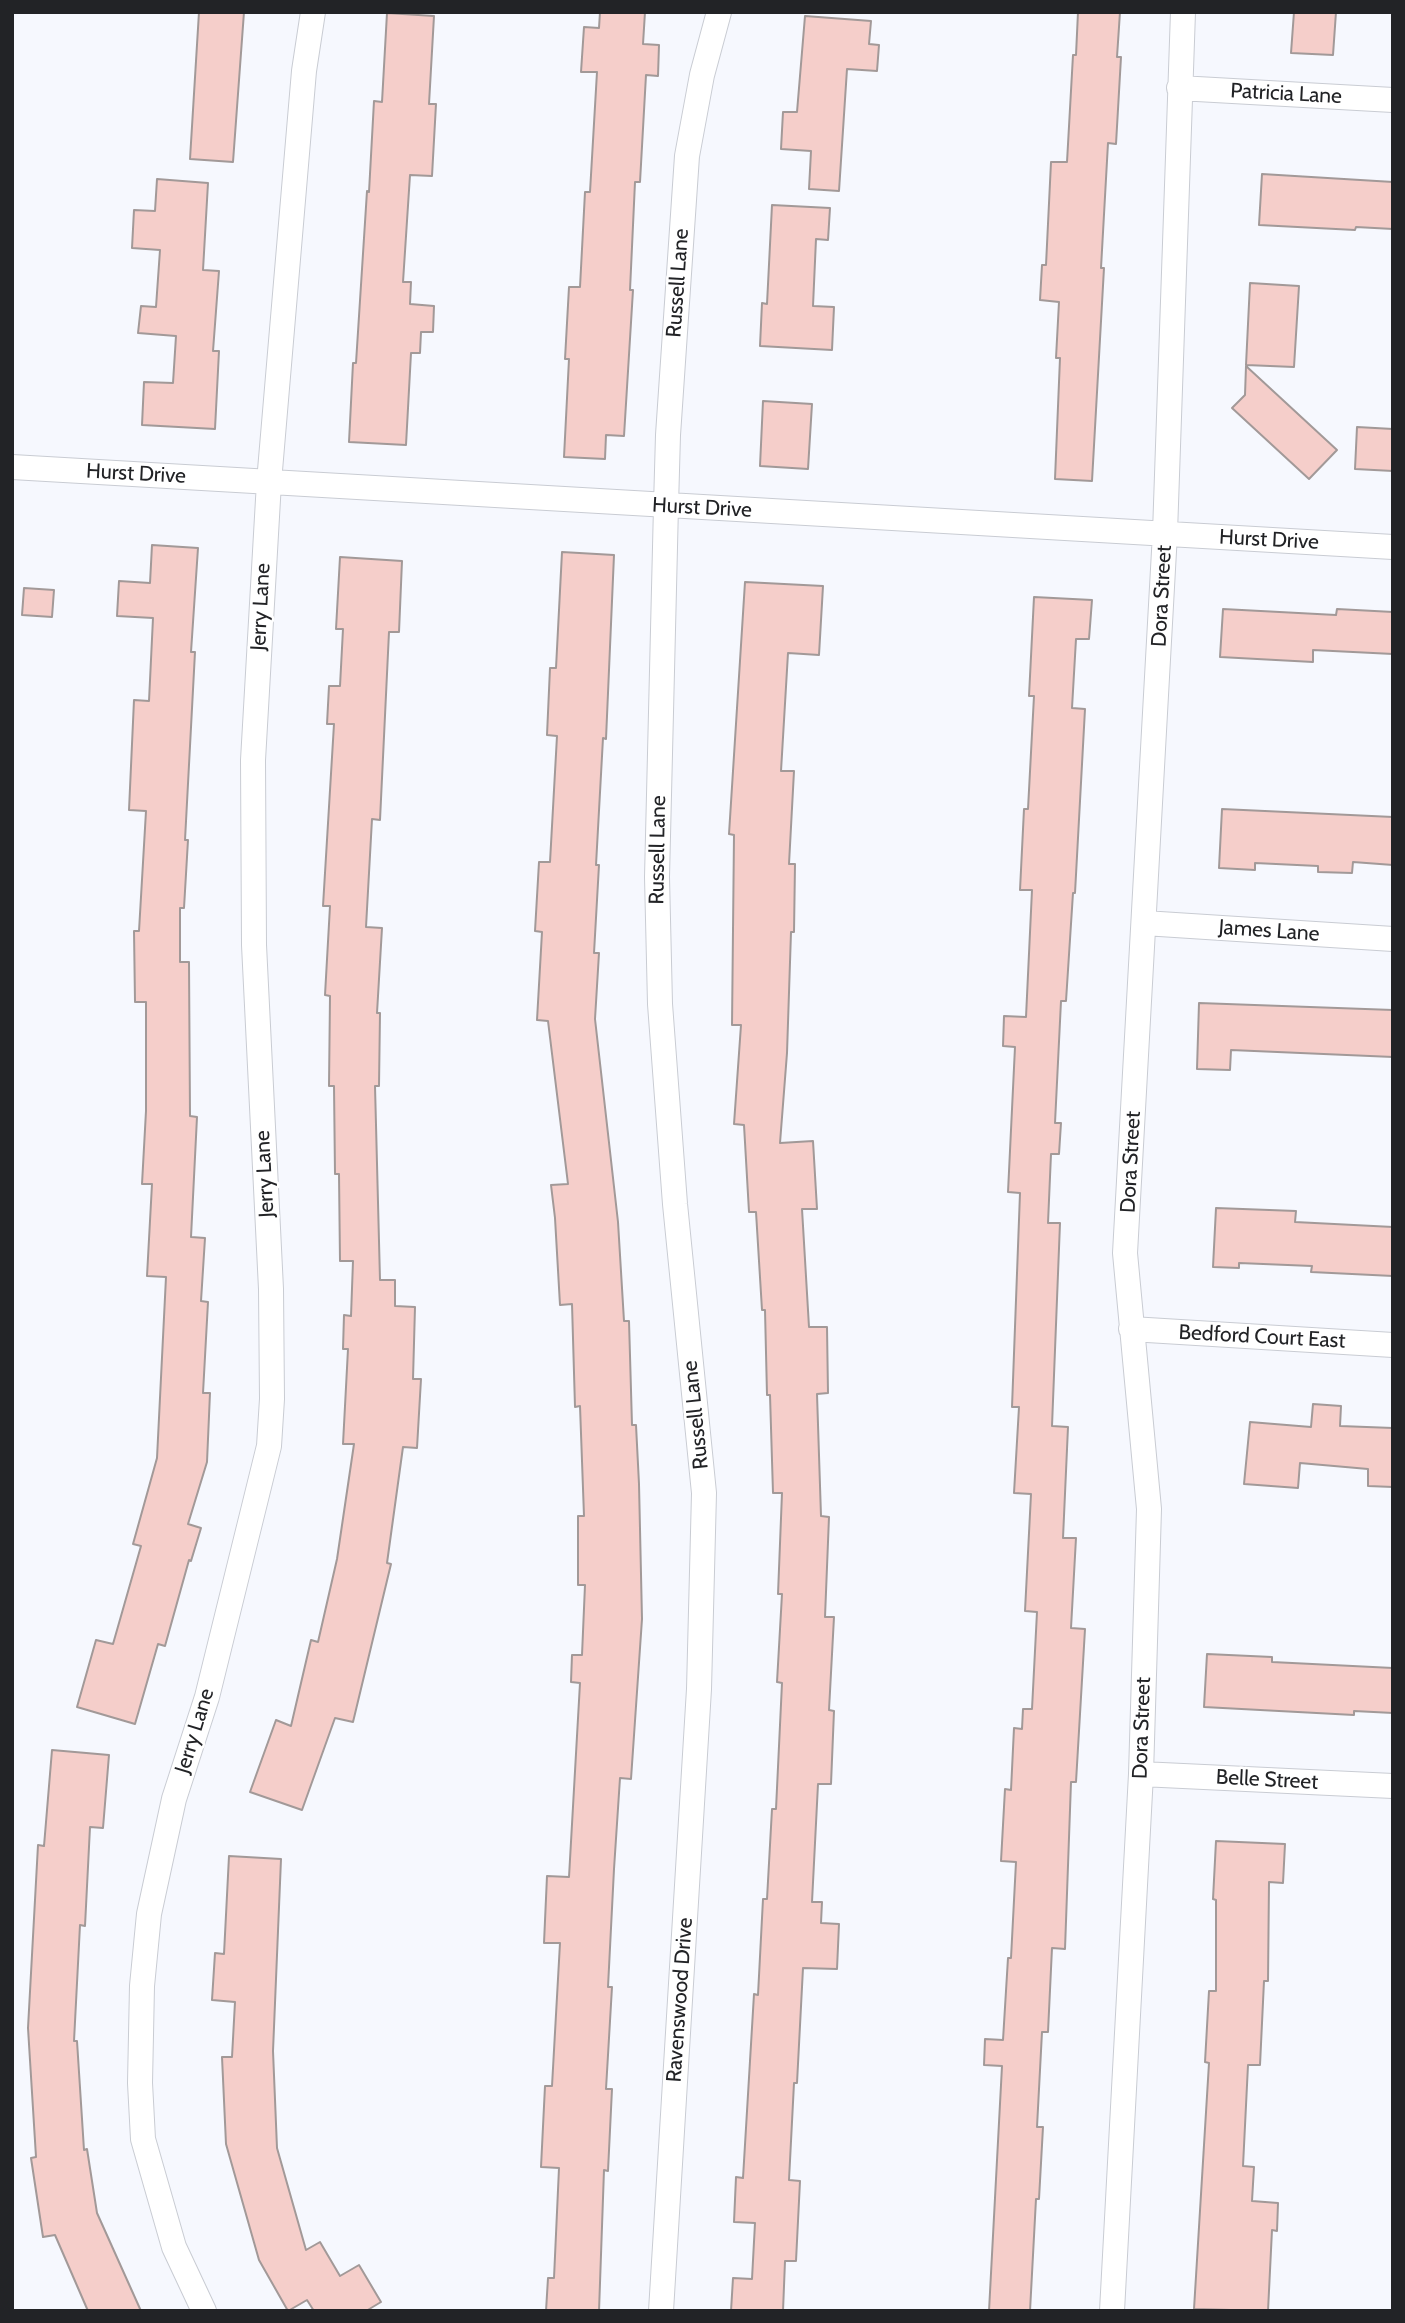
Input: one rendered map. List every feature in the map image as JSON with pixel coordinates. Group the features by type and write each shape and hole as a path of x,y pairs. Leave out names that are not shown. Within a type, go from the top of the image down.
{"street":[{"name":"Jerry Lane","path":"204,2311 174,2247 144,2139 140,2083 142,1986 149,1914 174,1799 207,1697 269,1446 272,1399 271,1289 254,945 253,760 269,482 304,71 313,12"},
{"name":"Russell Lane","path":"699,1689 704,1493 675,1203 660,1004 657,877 668,435 687,156 702,75 719,12"},
{"name":"Dora Street","path":"1112,2311 1141,1774 1149,1509 1125,1253 1165,533 1183,12"},
{"name":"Patricia Lane","path":"1180,88 1393,100"},
{"name":"Hurst Drive","path":"12,467 1393,547"},
{"name":"James Lane","path":"1144,923 1393,939"},
{"name":"Bedford Court East","path":"1131,1329 1393,1345"},
{"name":"Ravenswood Drive","path":"661,2311 699,1689"},
{"name":"Belle Street","path":"1141,1774 1393,1786"}],"building":[{"path":"199,12 244,12 233,162 190,159"},
{"path":"600,12 645,12 643,44 659,45 658,76 646,75 640,182 635,182 630,290 633,290 624,436 606,435 605,459 564,457 569,359 565,359 569,287 580,287 585,192 590,192 597,72 581,72 584,27 599,28"},
{"path":"1078,12 1120,12 1117,57 1121,57 1116,144 1108,143 1092,481 1055,479 1060,358 1056,358 1059,302 1040,300 1042,265 1046,265 1051,162 1067,162"},
{"path":"1294,12 1336,12 1333,55 1291,53"},
{"path":"387,13 434,16 429,104 436,104 432,176 410,175 403,282 411,282 410,304 434,306 433,332 421,332 420,353 411,353 406,445 349,442 374,101 382,102"},
{"path":"805,16 871,21 869,44 879,45 877,71 847,69 839,191 809,189 811,151 781,149 783,112 797,112"},
{"path":"1262,174 1393,182 1393,229 1356,227 1355,230 1259,225"},
{"path":"157,179 208,183 203,270 219,271 213,351 219,351 215,429 142,425 144,382 173,383 176,336 138,333 141,306 156,307 160,250 132,248 134,210 155,211"},
{"path":"772,205 830,208 828,240 816,239 813,306 834,307 832,350 760,346 762,303 767,304"},
{"path":"1250,283 1299,286 1294,367 1246,365"},
{"path":"1246,366 1337,450 1309,479 1232,408 1245,395"},
{"path":"763,401 812,404 808,469 760,466"},
{"path":"1357,427 1393,429 1393,471 1355,469"},
{"path":"152,545 198,548 191,652 195,652 185,840 188,840 184,908 180,908 180,962 189,962 190,1116 197,1117 191,1237 205,1238 201,1301 208,1302 203,1393 210,1393 207,1462 188,1524 201,1528 191,1561 189,1560 165,1646 158,1644 135,1724 77,1707 96,1640 113,1644 141,1546 133,1544 157,1458 166,1277 147,1276 152,1184 142,1184 146,1111 146,1002 135,1002 134,931 139,931 146,811 129,810 134,700 149,701 153,618 117,616 119,581 150,583"},
{"path":"562,552 614,555 606,739 603,738 596,865 599,865 594,953 599,953 595,1019 618,1222 624,1321 629,1321 632,1425 636,1425 639,1484 642,1619 631,1779 620,1778 614,1869 608,1987 612,1987 606,2089 612,2089 608,2171 604,2170 599,2311 546,2311 548,2278 554,2278 559,2168 541,2167 545,2086 552,2086 560,1943 544,1943 547,1876 569,1877 580,1683 571,1682 572,1655 582,1655 585,1585 578,1585 578,1516 584,1516 580,1406 575,1407 572,1304 560,1305 551,1185 568,1184 548,1021 537,1020 542,932 535,931 539,862 550,862 557,736 547,735 550,668 556,668"},
{"path":"340,557 402,561 399,632 389,632 380,820 372,819 366,927 382,928 377,1013 380,1013 379,1086 375,1086 380,1280 395,1280 395,1306 415,1307 413,1379 421,1379 417,1448 403,1447 387,1563 391,1564 353,1722 335,1718 302,1810 250,1792 276,1720 291,1726 311,1640 318,1642 337,1559 354,1444 343,1444 348,1349 343,1349 344,1315 351,1316 353,1261 340,1261 334,1086 329,1086 330,996 325,995 330,906 323,906 334,724 327,724 329,686 340,686 343,629 336,629"},
{"path":"745,582 823,586 819,655 788,653 781,771 794,771 789,864 795,864 794,932 791,932 787,1053 780,1143 813,1141 817,1209 802,1209 809,1327 827,1327 828,1393 817,1394 821,1516 829,1517 825,1617 834,1617 829,1710 834,1711 831,1784 818,1784 812,1902 822,1902 821,1923 839,1924 837,1969 803,1968 789,2180 800,2181 796,2261 785,2261 783,2311 731,2311 733,2278 752,2279 755,2223 734,2222 736,2177 743,2178 754,1994 758,1995 763,1899 767,1899 772,1809 776,1809 782,1683 777,1682 782,1594 778,1594 782,1493 773,1493 765,1310 762,1310 756,1212 749,1212 744,1125 734,1124 741,1025 732,1025 734,835 729,834"},
{"path":"24,588 54,590 52,617 22,615"},
{"path":"1034,597 1092,600 1089,639 1076,639 1072,708 1085,709 1075,893 1066,1001 1061,1001 1055,1123 1061,1123 1059,1154 1051,1154 1048,1223 1060,1223 1052,1426 1068,1427 1063,1538 1076,1538 1071,1628 1085,1629 1076,1782 1071,1782 1065,1949 1052,1948 1048,2032 1042,2032 1037,2127 1043,2127 1030,2311 989,2311 1002,2066 984,2065 985,2039 1003,2040 1016,1862 1001,1861 1005,1789 1011,1790 1014,1728 1022,1729 1023,1709 1032,1709 1037,1612 1025,1611 1031,1494 1014,1493 1019,1407 1012,1407 1020,1193 1008,1192 1015,1047 1003,1046 1004,1016 1026,1017 1032,890 1020,890 1024,809 1028,809 1034,696 1029,696"},
{"path":"1223,609 1336,615 1337,609 1393,612 1393,654 1313,650 1313,662 1220,657"},
{"path":"1222,809 1393,817 1393,865 1353,862 1352,873 1318,872 1318,866 1255,863 1255,870 1219,868"},
{"path":"1199,1003 1393,1010 1393,1057 1231,1050 1230,1070 1197,1069"},
{"path":"1216,1208 1296,1211 1295,1222 1393,1227 1393,1276 1311,1272 1312,1266 1239,1263 1239,1268 1213,1267"},
{"path":"1313,1404 1341,1406 1340,1426 1393,1428 1393,1487 1368,1486 1368,1469 1300,1463 1298,1488 1244,1484 1250,1422 1311,1427"},
{"path":"1207,1654 1272,1657 1272,1662 1393,1668 1393,1713 1354,1711 1354,1715 1204,1707"},
{"path":"52,1750 109,1755 103,1828 90,1827 85,1926 80,1925 74,2041 77,2041 84,2150 87,2149 97,2213 141,2311 88,2311 55,2235 43,2237 31,2158 36,2157 28,2028 38,1845 44,1846"},
{"path":"1216,1841 1285,1844 1283,1883 1269,1882 1268,1981 1264,1981 1260,2065 1248,2065 1243,2166 1254,2167 1252,2201 1278,2203 1277,2231 1272,2230 1268,2311 1194,2309 1209,2063 1205,2062 1209,1991 1216,1991 1216,1900 1213,1899"},
{"path":"229,1856 281,1859 273,2051 277,2148 306,2250 320,2242 340,2276 359,2265 381,2302 366,2311 314,2311 307,2300 288,2311 259,2260 226,2144 222,2057 232,2057 235,2002 212,2000 215,1953 224,1954"}]}
